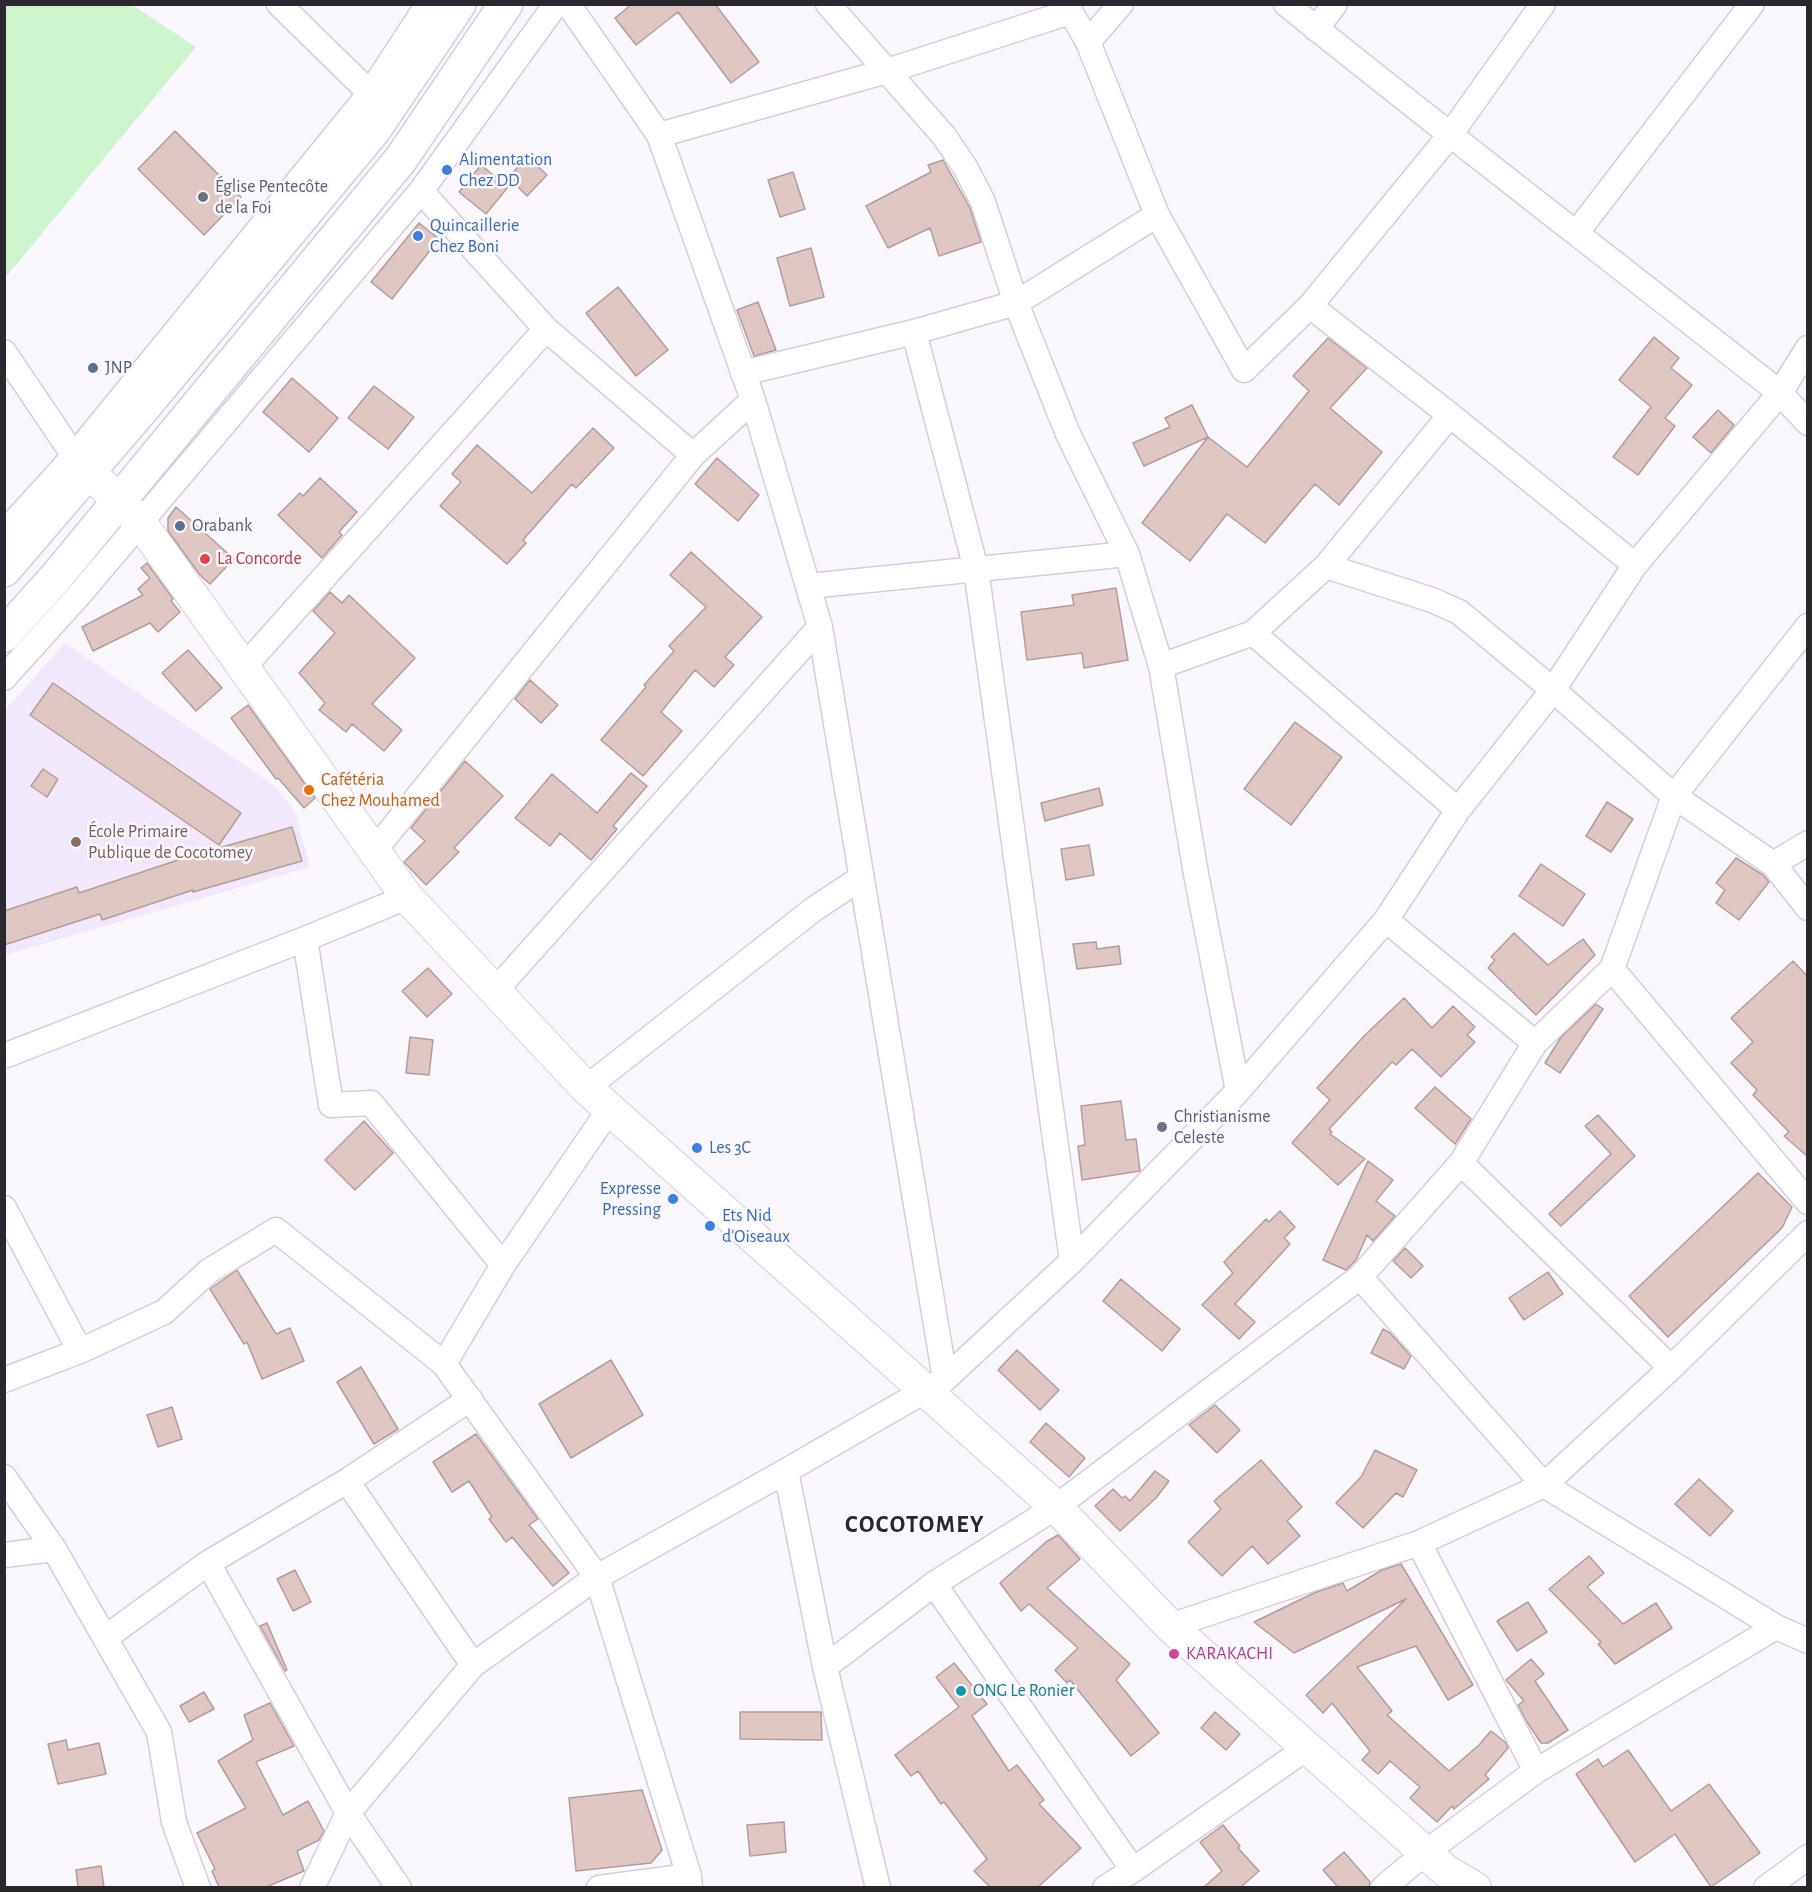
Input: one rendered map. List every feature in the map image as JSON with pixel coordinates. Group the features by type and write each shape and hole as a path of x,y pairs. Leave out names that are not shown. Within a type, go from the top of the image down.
{"highway":[{"path":"4,570 81,464 148,402 374,130 459,4"},
{"path":"4,635 130,512 401,159 506,4"}],"main road":[{"path":"81,464 130,512 407,897 586,1088 609,1110 934,1384 1170,1626 1443,1870 1475,1887"}],"street":[{"path":"279,4 370,93"},
{"path":"4,533 81,464 370,93 428,4"},
{"path":"4,678 79,595 130,512 421,191 556,4"},
{"path":"568,4 659,135 753,400 820,627 861,878 934,1384"},
{"path":"828,4 944,136 965,167 983,202 1016,303 1068,434 1127,554 1161,666 1196,874 1238,1091"},
{"path":"1088,42 1121,4"},
{"path":"1286,4 1780,393 1808,423"},
{"path":"1316,29 1335,4"},
{"path":"659,135 887,70 1068,8 1088,42 1156,215 1244,370 1310,306 1450,135 1543,4"},
{"path":"1577,232 1752,4"},
{"path":"421,191 546,329 693,455"},
{"path":"743,373 914,333 1016,303 1156,215"},
{"path":"1310,306 1450,415 1635,565"},
{"path":"243,668 546,329"},
{"path":"914,333 976,569 1072,1261"},
{"path":"312,1887 348,1813 473,1665 597,1576 786,1471 934,1384 1072,1261 1238,1091 1386,920 1458,810 1553,690 1635,565 1780,393 1808,348"},
{"path":"4,352 81,464"},
{"path":"374,851 693,455 753,400"},
{"path":"1161,666 1253,633 1326,566 1450,415"},
{"path":"809,586 1127,554"},
{"path":"1326,566 1432,600 1459,612 1553,690 1674,796 1773,864 1808,909"},
{"path":"825,1667 934,1584 1056,1507 1360,1276 1461,1162 1534,1043 1612,969 1674,796 1808,626"},
{"path":"495,991 820,627"},
{"path":"1253,633 1458,810"},
{"path":"1773,864 1808,843"},
{"path":"586,1088 672,1023 805,916 861,878"},
{"path":"4,1056 407,897"},
{"path":"1386,920 1534,1043"},
{"path":"305,939 331,1105 371,1103 502,1265"},
{"path":"1612,969 1808,1202"},
{"path":"444,1364 502,1265 609,1110"},
{"path":"1461,1162 1671,1368"},
{"path":"4,1209 80,1351"},
{"path":"4,1380 80,1351 164,1312 209,1271 276,1230 444,1364 597,1576 689,1882 599,1887"},
{"path":"1170,1626 1419,1543 1544,1485 1671,1368 1808,1233"},
{"path":"1360,1276 1544,1485 1776,1627 1808,1641"},
{"path":"105,1638 208,1563 347,1481 470,1400"},
{"path":"786,1471 825,1667 878,1887"},
{"path":"4,1477 54,1549 159,1732 174,1822 198,1887"},
{"path":"347,1481 473,1665"},
{"path":"1419,1543 1536,1771"},
{"path":"4,1556 54,1549"},
{"path":"208,1563 348,1813 399,1887"},
{"path":"934,1584 1133,1870"},
{"path":"1383,1887 1443,1870 1536,1771 1776,1627"},
{"path":"1105,1887 1133,1870 1308,1747"},
{"path":"1766,1887 1808,1857"}],"shaded area":[{"path":"65,643 275,786 295,811 310,867 5,955 5,710"}],"green space":[{"path":"5,4 132,5 196,47 5,278"}],"building":[{"path":"632,4 715,4 759,62 731,83 678,12 636,45 615,18"},
{"path":"175,131 241,197 204,235 138,169"},
{"path":"528,157 547,175 527,196 508,177"},
{"path":"943,160 970,208 981,242 939,256 930,228 888,248 866,206 931,172 928,165"},
{"path":"481,165 508,187 486,214 459,192"},
{"path":"793,172 805,209 780,217 768,180"},
{"path":"419,223 439,239 392,299 371,282"},
{"path":"811,248 824,297 790,306 777,258"},
{"path":"618,287 668,350 636,376 586,313"},
{"path":"758,302 776,350 754,356 737,310"},
{"path":"1654,337 1679,358 1671,368 1692,385 1665,418 1675,426 1638,475 1613,457 1651,407 1619,380"},
{"path":"1328,338 1367,368 1330,408 1382,452 1339,505 1315,484 1265,543 1227,514 1190,561 1142,523 1208,437 1247,467 1309,391 1293,376"},
{"path":"292,378 338,418 309,452 263,412"},
{"path":"374,386 414,417 388,449 348,418"},
{"path":"1192,405 1208,437 1144,466 1133,443 1170,427 1165,418"},
{"path":"1718,410 1734,425 1711,453 1693,437"},
{"path":"593,428 614,448 576,488 572,484 523,540 526,543 507,564 440,506 461,482 452,474 477,445 532,493"},
{"path":"717,458 759,495 738,521 695,484"},
{"path":"320,478 357,512 339,532 342,535 322,558 278,515 300,493 303,496"},
{"path":"176,507 234,559 210,584 200,575 168,531 168,518"},
{"path":"691,552 762,617 725,657 734,665 714,687 695,670 661,712 682,731 643,776 601,740 674,651 669,646 706,607 670,575"},
{"path":"147,563 180,612 158,632 150,623 93,651 82,627 143,595 138,589 150,578 141,568"},
{"path":"1116,588 1128,660 1084,668 1082,653 1027,660 1021,612 1074,605 1072,595"},
{"path":"330,592 342,603 349,595 415,658 372,704 402,730 384,751 352,724 346,732 319,710 325,703 299,673 335,633 313,611"},
{"path":"188,650 222,688 196,711 162,673"},
{"path":"530,680 558,705 541,723 515,699"},
{"path":"53,683 241,813 219,845 30,715"},
{"path":"248,705 315,798 304,808 278,778 276,779 231,718"},
{"path":"1295,722 1342,757 1291,825 1244,789"},
{"path":"465,761 503,796 454,848 459,852 426,885 404,862 425,841 411,828"},
{"path":"43,769 58,779 47,797 31,786"},
{"path":"631,773 647,786 613,826 617,829 591,860 560,833 550,846 515,818 552,774 597,813"},
{"path":"1099,788 1103,805 1045,821 1041,803"},
{"path":"1607,802 1633,819 1611,852 1586,836"},
{"path":"292,827 302,861 193,892 193,890 102,920 100,914 4,945 4,911 77,887 79,893 184,858"},
{"path":"1089,845 1094,875 1066,880 1061,849"},
{"path":"1736,858 1763,875 1769,882 1739,920 1716,903 1725,890 1716,883"},
{"path":"1541,864 1585,894 1563,926 1519,896"},
{"path":"1514,933 1548,965 1583,939 1595,955 1536,1015 1488,968 1495,960 1491,957"},
{"path":"1096,942 1097,949 1119,946 1121,964 1077,969 1073,944"},
{"path":"1793,961 1808,977 1808,1157 1784,1136 1789,1132 1753,1095 1757,1090 1731,1063 1753,1042 1731,1018"},
{"path":"428,968 452,994 427,1017 402,991"},
{"path":"1404,998 1432,1028 1453,1006 1475,1027 1467,1035 1475,1042 1441,1077 1412,1049 1396,1065 1392,1062 1329,1129 1332,1132 1330,1134 1365,1159 1338,1185 1292,1143 1330,1100 1317,1088 1365,1035"},
{"path":"1596,1004 1603,1009 1560,1073 1545,1063 1561,1037"},
{"path":"410,1037 433,1040 429,1075 406,1073"},
{"path":"1435,1087 1471,1119 1455,1144 1415,1108"},
{"path":"1121,1101 1126,1140 1136,1139 1140,1171 1082,1180 1078,1146 1085,1145 1081,1106"},
{"path":"1598,1115 1635,1156 1561,1226 1549,1214 1611,1154 1585,1126"},
{"path":"364,1121 393,1153 355,1190 325,1160"},
{"path":"1368,1161 1393,1180 1376,1201 1395,1216 1373,1241 1367,1235 1356,1260 1346,1270 1323,1260"},
{"path":"1758,1173 1792,1207 1782,1228 1668,1337 1629,1296"},
{"path":"1280,1211 1295,1227 1284,1238 1290,1244 1235,1304 1255,1322 1239,1339 1202,1305 1233,1273 1224,1262 1266,1219 1269,1222"},
{"path":"1405,1248 1423,1266 1411,1278 1393,1261"},
{"path":"237,1270 276,1334 290,1328 304,1361 262,1379 247,1342 244,1344 210,1289"},
{"path":"1548,1272 1563,1294 1524,1320 1509,1298"},
{"path":"1121,1279 1180,1329 1162,1351 1103,1301"},
{"path":"1383,1329 1390,1333 1411,1356 1404,1369 1371,1353"},
{"path":"1017,1350 1059,1390 1040,1410 998,1370"},
{"path":"611,1360 643,1415 571,1458 539,1404"},
{"path":"361,1367 398,1429 374,1444 337,1382"},
{"path":"1215,1405 1240,1430 1217,1453 1189,1425"},
{"path":"172,1407 182,1439 158,1447 147,1415"},
{"path":"1046,1423 1085,1458 1069,1477 1030,1442"},
{"path":"476,1434 538,1519 529,1525 569,1573 553,1586 512,1537 506,1542 489,1519 492,1517 469,1481 452,1492 433,1462"},
{"path":"1375,1450 1417,1470 1403,1497 1396,1493 1363,1528 1336,1503 1361,1477"},
{"path":"1261,1460 1302,1507 1287,1521 1300,1536 1268,1564 1252,1546 1222,1576 1188,1542 1221,1509 1214,1501"},
{"path":"1155,1471 1169,1481 1156,1498 1120,1531 1095,1506 1113,1489 1122,1498 1125,1496 1130,1501"},
{"path":"1699,1479 1733,1511 1710,1536 1675,1504"},
{"path":"1058,1535 1080,1559 1047,1588 1130,1664 1116,1680 1159,1733 1131,1756 1070,1680 1067,1683 1055,1670 1078,1648 1029,1604 1021,1611 1000,1583 1046,1542"},
{"path":"1589,1556 1604,1573 1587,1587 1623,1624 1656,1603 1672,1628 1615,1664 1598,1644 1601,1642 1549,1589"},
{"path":"1401,1564 1473,1685 1448,1700 1416,1646 1357,1667 1392,1711 1387,1715 1449,1771 1479,1745 1491,1731 1506,1743 1508,1748 1485,1775 1489,1779 1454,1809 1452,1806 1437,1822 1410,1798 1420,1787 1390,1761 1378,1774 1362,1760 1370,1751 1332,1703 1323,1713 1306,1695 1406,1599 1294,1653 1254,1622 1314,1593 1343,1583 1347,1591 1382,1570"},
{"path":"295,1570 311,1602 293,1611 277,1579"},
{"path":"1528,1602 1547,1632 1517,1651 1497,1621"},
{"path":"267,1623 287,1670 285,1671 260,1626"},
{"path":"1531,1659 1544,1674 1535,1681 1568,1730 1548,1743 1541,1743 1527,1722 1518,1705 1524,1701 1506,1680"},
{"path":"954,1663 987,1704 972,1716 1009,1771 1017,1765 1044,1800 1039,1804 1081,1848 1038,1887 990,1887 974,1871 987,1859 944,1802 941,1804 918,1771 911,1776 895,1755 959,1707 936,1677"},
{"path":"204,1692 214,1709 189,1722 180,1706"},
{"path":"270,1703 294,1746 256,1762 283,1815 308,1801 324,1831 319,1840 297,1851 304,1871 266,1887 219,1887 212,1871 215,1869 197,1833 246,1808 218,1761 253,1740 244,1715"},
{"path":"740,1712 821,1712 822,1740 740,1739"},
{"path":"1215,1712 1240,1734 1226,1750 1201,1728"},
{"path":"66,1740 68,1750 99,1743 106,1774 58,1784 48,1744"},
{"path":"1628,1750 1671,1811 1709,1784 1760,1853 1711,1887 1675,1834 1635,1862 1576,1774 1598,1759 1603,1767"},
{"path":"642,1790 662,1850 651,1863 576,1871 569,1798"},
{"path":"784,1822 786,1852 750,1856 747,1825"},
{"path":"1223,1825 1240,1846 1238,1848 1259,1871 1241,1887 1204,1887 1222,1871 1200,1842"},
{"path":"1344,1852 1370,1882 1369,1887 1338,1887 1323,1870"},
{"path":"101,1866 104,1887 78,1887 76,1870"}],"place":[{"name":"Alimentation Chez DD","path":"447,170"},
{"name":"Église Pentecôte de la Foi","path":"203,197"},
{"name":"Quincaillerie Chez Boni","path":"418,236"},
{"name":"JNP","path":"93,368"},
{"name":"Orabank","path":"180,526"},
{"name":"La Concorde","path":"205,559"},
{"name":"Cafétéria Chez Mouhamed","path":"309,790"},
{"name":"École Primaire Publique de Cocotomey","path":"76,842"},
{"name":"Christianisme Celeste","path":"1162,1127"},
{"name":"Les 3C","path":"697,1148"},
{"name":"Expresse Pressing","path":"673,1199"},
{"name":"Ets Nid d'Oiseaux","path":"710,1226"},
{"name":"KARAKACHI","path":"1174,1654"},
{"name":"ONG Le Ronier","path":"961,1691"}],"district":[{"name":"COCOTOMEY","path":"915,1525"}]}
